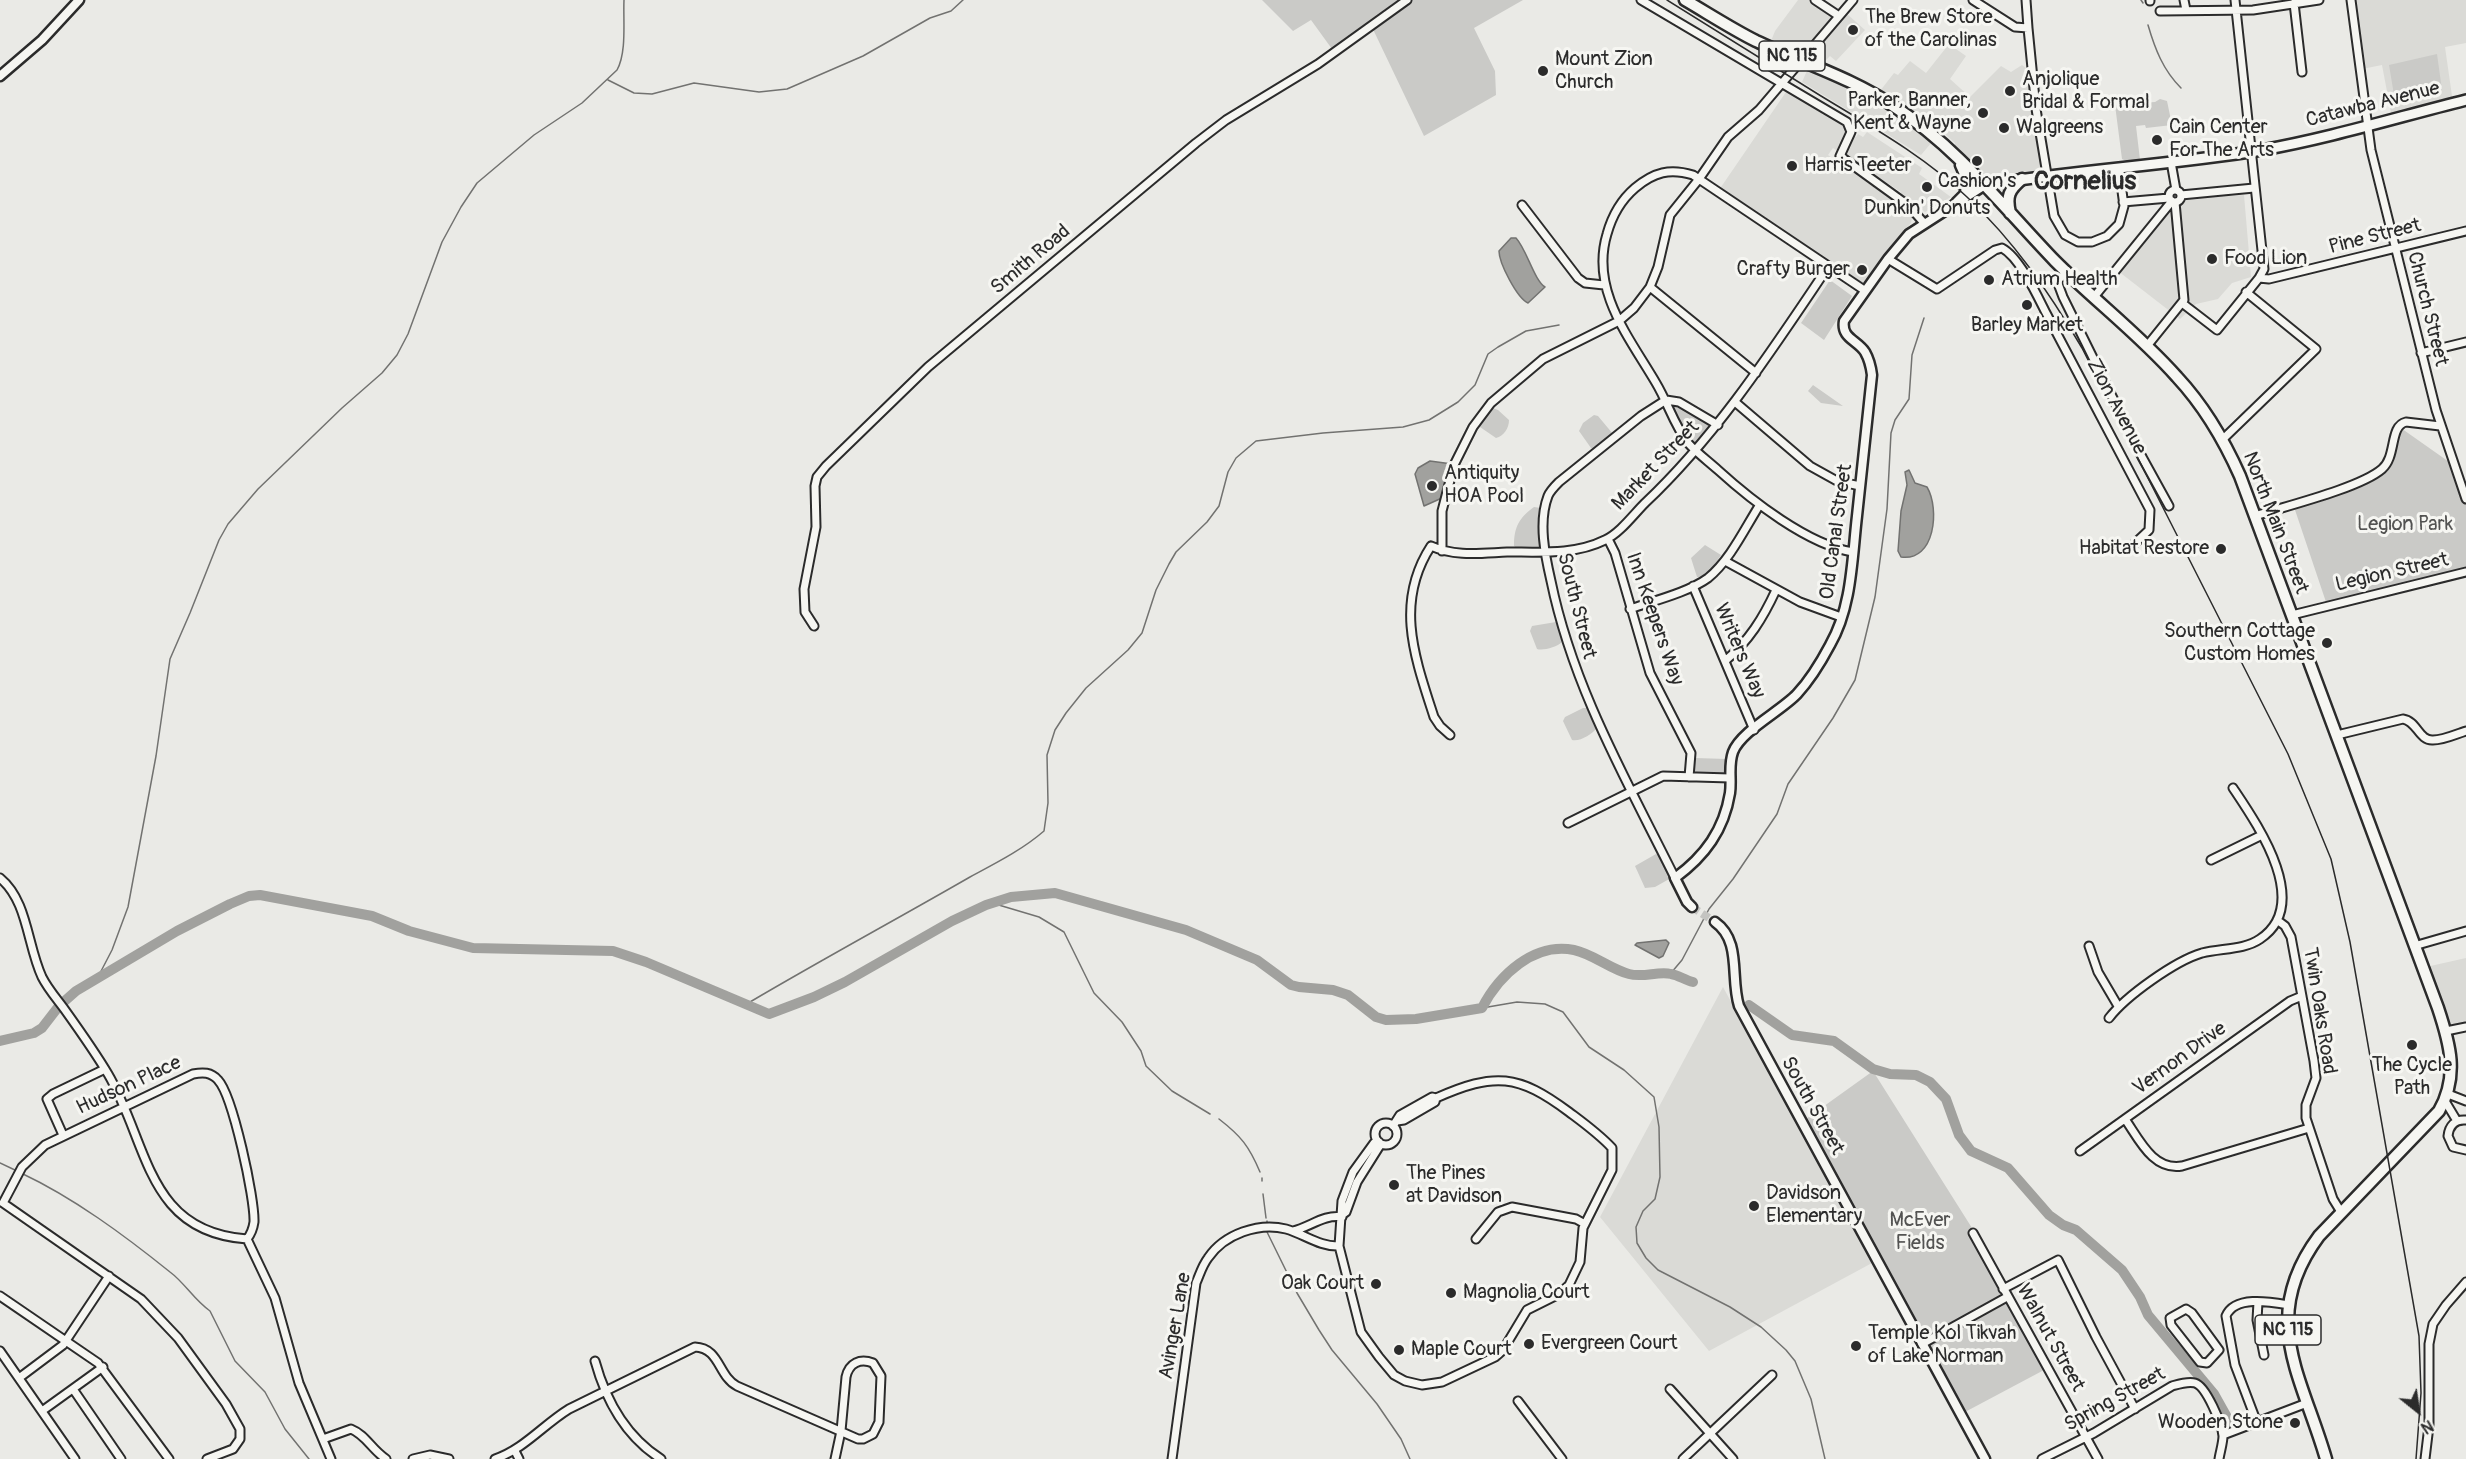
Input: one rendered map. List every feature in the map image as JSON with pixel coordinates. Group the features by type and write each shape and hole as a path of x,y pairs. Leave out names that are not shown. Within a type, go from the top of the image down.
{"main road":[{"name":"NC 115","path":"1685,0 1756,41 1843,78 1888,102 1926,129 1985,185"},
{"name":"Catawba Avenue","path":"1985,185 2250,151 2466,100"},
{"path":"1954,154 1969,183 1965,195 1957,203"},
{"path":"2010,213 2007,197 2011,189 2022,179"},
{"name":"North Main Street","path":"1985,185 2067,272 2147,346 2193,396 2222,440 2255,516 2446,1031 2452,1059 2446,1098 2435,1117 2342,1212"},
{"name":"NC 115","path":"2326,1459 2288,1343 2289,1305 2296,1276 2306,1255 2319,1236 2342,1212"}],"street":[{"path":"0,76 42,40 79,0"},
{"name":"Smith Road","path":"814,626 805,612 804,589 816,527 815,486 826,466 928,368 1196,143 1216,127 1318,64 1407,0"},
{"path":"1641,0 1847,122 1851,132 1840,156 1909,206 1924,223"},
{"path":"1815,0 1839,16"},
{"path":"1442,551 1442,511 1454,465 1473,426 1491,403 1543,359 1619,321 1634,308 1650,287 1658,267 1670,215 1699,179 1728,136 1759,110 1853,0"},
{"path":"1973,0 2015,27 2028,28"},
{"path":"2026,0 2036,109 2056,222 2065,235 2078,242 2092,242 2113,231 2122,219 2123,202 2119,169"},
{"path":"2184,0 2186,10"},
{"path":"2182,303 2217,330 2259,278 2264,268 2235,0"},
{"path":"2160,11 2236,11 2319,0"},
{"name":"Church Street","path":"2351,0 2371,150 2440,426 2466,499"},
{"path":"2294,2 2302,72"},
{"path":"2171,162 2178,193"},
{"path":"1852,552 1825,544 1759,506 1688,442 1619,321 1604,285 1602,257 1609,227 1617,207 1646,180 1673,170 1693,175 1864,290"},
{"name":"Catawba Avenue","path":"1864,290 1908,234 1985,185"},
{"path":"2147,346 2182,303 2185,295 2170,192 2254,188"},
{"path":"2123,202 2172,200"},
{"path":"2094,297 2172,200"},
{"path":"1522,205 1578,278 1585,283 1604,285"},
{"name":"Pine Street","path":"2259,278 2269,279 2466,231"},
{"name":"Zion Avenue","path":"1888,259 1936,289 1995,250 2002,248 2008,253 2028,280 2045,310 2150,510 2149,530 2132,546"},
{"name":"Market Street","path":"1450,735 1434,717 1410,632 1410,615 1417,571 1431,546 1448,553 1544,551 1582,549 1608,539 1680,470 1718,424 1756,373 1828,267"},
{"path":"2067,272 2057,281 2063,297 2142,457 2169,506"},
{"path":"1650,287 1756,373"},
{"name":"Old Canal Street","path":"1675,878 1696,862 1711,844 1723,822 1730,792 1734,751 1802,687 1832,643 1841,617 1848,592 1871,367 1865,352 1846,335 1843,326 1846,316 1864,290"},
{"path":"2222,440 2316,349 2246,292"},
{"path":"2421,353 2466,342"},
{"path":"1666,400 1679,402 1718,424"},
{"name":"South Street","path":"1666,400 1641,416 1559,482 1549,494 1544,513 1544,551 1558,615 1577,674 1631,790 1687,902 1692,907"},
{"path":"1735,402 1810,466 1837,481 1860,486"},
{"path":"2255,516 2353,484 2377,472 2389,460 2394,448 2396,430 2400,423 2440,426"},
{"path":"1630,609 1693,586 1710,576 1725,561 1759,506"},
{"name":"Inn Keepers Way","path":"1608,539 1615,553 1650,673 1691,753 1689,777"},
{"path":"1725,561 1800,602 1841,617"},
{"name":"Legion Street","path":"2292,615 2466,572"},
{"name":"Writers Way","path":"1693,586 1754,730"},
{"path":"1725,661 1742,647 1754,632 1776,590"},
{"path":"2337,735 2403,719 2412,722 2424,737 2431,740 2466,732"},
{"path":"1568,823 1663,776 1730,778"},
{"path":"2109,1018 2118,1006 2168,970 2189,958 2211,951 2242,946 2260,939 2277,920 2282,908 2281,882 2274,861 2262,835 2233,788"},
{"path":"2211,860 2262,835"},
{"path":"0,878 9,886 17,899 40,973 105,1069 125,1106 152,1178 163,1196 189,1221 201,1229 232,1238 247,1239 275,1298 298,1383 331,1459"},
{"name":"Twin Oaks Road","path":"2277,920 2289,930 2291,937 2316,1074 2305,1109 2308,1128 2333,1199 2342,1212"},
{"name":"South Street","path":"1715,922 1725,931 1731,941 1739,1006 1984,1459"},
{"path":"2415,946 2466,931"},
{"path":"2089,946 2098,972 2118,1006"},
{"name":"Vernon Drive","path":"2080,1151 2290,1001 2302,996"},
{"path":"2446,1031 2466,1027"},
{"path":"63,1136 48,1105 49,1096 105,1069"},
{"name":"Hudson Place","path":"1,1204 22,1167 37,1151 125,1106 193,1074 203,1072 212,1074 223,1087 238,1133 252,1198 254,1222 247,1239"},
{"path":"1512,1081 1547,1096 1600,1135 1612,1148 1612,1170 1585,1224 1578,1270 1565,1289 1527,1310 1503,1350 1495,1357 1455,1377 1429,1385 1413,1384 1394,1375 1364,1337 1353,1305 1339,1246 1342,1216 1346,1212 1357,1182 1379,1147 1376,1133 1379,1126 1385,1123 1395,1123 1435,1102 1436,1098 1484,1083 1512,1081"},
{"path":"2446,1098 2466,1101"},
{"path":"2446,1098 2457,1121"},
{"path":"2125,1119 2156,1160 2170,1167 2182,1166 2308,1128"},
{"path":"2466,1120 2457,1121 2449,1130 2449,1142 2458,1150 2466,1150"},
{"path":"1378,1142 1386,1145 1395,1140 1397,1133 1395,1123"},
{"path":"1,1204 109,1276 141,1299 161,1318 194,1359 235,1419 240,1434 236,1446 226,1453 207,1459"},
{"path":"1476,1239 1498,1212 1512,1207 1576,1219 1585,1224"},
{"name":"Avinger Lane","path":"1292,1231 1305,1228 1327,1217 1342,1216"},
{"name":"Avinger Lane","path":"1172,1459 1196,1283 1201,1269 1215,1249 1235,1235 1263,1227 1292,1231 1318,1242 1339,1246"},
{"name":"Walnut Street","path":"1972,1233 2098,1459"},
{"path":"2003,1289 2058,1260 2096,1337 2136,1409"},
{"path":"19,1378 67,1341 109,1276"},
{"path":"2425,1459 2429,1426 2429,1344 2433,1324 2466,1282"},
{"path":"0,1296 103,1367 169,1459"},
{"path":"1922,1344 2007,1297"},
{"path":"2258,1302 2258,1320 2264,1355"},
{"path":"2257,1423 2235,1365 2226,1316 2229,1310 2241,1304 2258,1302 2289,1305"},
{"path":"2219,1350 2192,1313 2186,1309 2170,1318 2171,1325 2200,1362 2207,1363 2219,1350 2231,1347"},
{"path":"495,1459 515,1451 552,1419 690,1348 702,1347 712,1353 724,1376 732,1383 841,1431 863,1439 876,1429 879,1422 881,1376 873,1363 860,1360 848,1370 841,1431 835,1459"},
{"path":"0,1351 75,1459"},
{"path":"595,1361 605,1392 624,1425 645,1447 661,1459"},
{"path":"42,1411 103,1367"},
{"path":"1683,1459 1772,1375"},
{"name":"Spring Street","path":"2042,1459 2136,1409 2172,1386 2183,1383 2195,1383 2203,1388 2208,1396 2223,1435 2220,1459"},
{"path":"73,1389 121,1459"},
{"path":"1670,1389 1733,1459"},
{"path":"1518,1401 1562,1459"},
{"path":"2223,1435 2307,1403"},
{"path":"323,1439 351,1429 363,1435 371,1448 386,1459"},
{"path":"515,1451 519,1459"},
{"path":"413,1459 430,1455 449,1459"}],"shaded area":[{"path":"1798,0 1809,0 1839,21 1846,13 1865,30 1836,61 1830,56 1823,63 1771,41 1775,31"},
{"path":"2352,0 2466,0 2466,43 2445,47 2453,103 2392,118 2382,65 2362,69"},
{"path":"1949,44 1966,56 1950,79 1970,97 2001,66 2011,72 2022,65 2031,72 2032,109 2044,162 2039,171 1986,178 1960,155 1955,148 1955,143 1946,135 1880,91 1894,73 1898,75 1910,61 1926,73"},
{"path":"1809,66 1835,77 1902,117 1932,142 1921,155 1802,82"},
{"path":"1786,92 1831,117 1856,137 1858,134 1863,137 1867,132 1922,168 1919,174 1951,197 1925,212 1908,199 1902,208 1912,217 1911,223 1891,245 1865,282 1859,283 1719,190","holes":["1833,148 1901,192 1895,202 1828,155"]},
{"path":"2244,195 2251,277 2232,283 2218,299 2196,304 2180,319 2118,271 2170,207 2191,198"},
{"path":"1511,238 1516,238 1520,243 1537,278 1545,287 1528,303 1514,288 1500,256 1499,251"},
{"name":"Antiquity HOA Pool","path":"1430,461 1452,464 1442,498 1424,506 1415,474 1418,468"},
{"path":"1909,470 1915,483 1927,487 1931,497 1932,532 1928,543 1921,551 1912,556 1901,557 1898,551 1901,511 1907,485 1905,472"},
{"path":"1666,940 1669,943 1663,956 1659,958 1635,945 1637,943"},
{"path":"2466,958 2466,1022 2448,1027 2426,967"},
{"path":"1723,987 1872,1263 1709,1351 1600,1217"}],"green space":[{"path":"1262,0 1523,0 1474,28 1495,71 1496,95 1424,136 1370,23 1332,49 1311,20 1293,31"},
{"path":"2437,54 2442,90 2395,101 2389,65"},
{"path":"2160,99 2167,101 2172,125 2146,128 2145,125 2136,126 2140,160 2122,159 2115,105 2155,102"},
{"path":"1830,280 1852,296 1824,340 1801,323"},
{"path":"1813,385 1843,406 1821,403 1808,391"},
{"path":"1675,404 1711,424 1699,443 1691,442 1671,408"},
{"path":"1493,408 1509,420 1506,431 1496,438 1480,427"},
{"path":"1594,415 1598,416 1613,434 1595,449 1591,448 1579,431 1583,423"},
{"name":"Legion Park","path":"2398,426 2452,464 2466,500 2466,572 2327,605 2293,504 2338,489 2382,469"},
{"path":"1534,507 1541,508 1540,547 1518,549 1514,546 1516,528 1521,519"},
{"path":"1705,545 1721,555 1713,567 1697,577 1691,558"},
{"path":"1556,622 1562,642 1550,648 1537,649 1530,631 1532,626"},
{"path":"1587,708 1597,728 1586,737 1572,740 1563,721 1565,717"},
{"path":"1695,758 1727,759 1728,776 1693,773"},
{"path":"1656,854 1660,855 1671,878 1655,887 1645,888 1635,866"},
{"name":"McEver Fields","path":"1873,1071 1972,1228 1968,1232 2044,1370 1965,1412 1806,1119"}],"waterway":[{"path":"98,977 112,950 128,907 156,756 170,659 219,540 228,524 258,489 382,373 397,355 408,334 442,242 477,183 534,135 582,103 617,70 623,45 624,0"},
{"path":"608,80 634,93 652,94 694,83 759,92 787,89 863,56 930,18 951,11 963,0"},
{"path":"2148,25 2160,59 2181,88"},
{"path":"1671,973 1682,960 1709,909 1733,879 1777,814 1788,784 1833,718 1855,680 1875,597 1887,509 1891,433 1895,420 1909,399 1912,355 1924,318"},
{"path":"741,1004 750,1002 999,861 1044,831 1048,803 1047,755 1055,730 1086,688 1128,650 1142,633 1156,590 1176,552 1207,522 1219,506 1228,472 1236,458 1256,441 1403,427 1429,420 1458,402 1475,385 1488,354 1526,331 1559,325"},
{"path":"0,1041 34,1033 42,1028 59,1006 76,991 177,931 230,904 249,896 260,895 372,916 409,931 473,948 613,951 646,962 769,1014 845,982 952,921 986,905 1011,897 1055,893 1186,930 1257,960 1291,985 1333,990 1348,995 1376,1017 1386,1020 1416,1019 1482,1008 1498,984 1519,964 1545,951 1559,949 1581,952 1629,974 1666,973 1693,982"},
{"path":"992,903 1039,917 1064,932 1094,993 1122,1022 1141,1051 1146,1066 1172,1091 1210,1114"},
{"path":"1482,1008 1517,1002 1545,1004 1563,1012 1589,1047 1624,1070 1654,1097 1659,1127 1660,1177 1655,1199 1643,1211 1636,1227 1637,1243 1646,1258 1658,1270 1730,1307 1761,1327 1786,1350 1795,1361 1811,1399 1825,1459"},
{"path":"1749,1005 1792,1035 1834,1041 1873,1069 1890,1074 1916,1075 1930,1082 1946,1099 1959,1135 1971,1151 2008,1168 2049,1215 2063,1225 2076,1230 2122,1270 2140,1297 2148,1315 2214,1394 2233,1428"},
{"path":"1219,1119 1244,1142 1260,1172"},
{"path":"0,1163 17,1171"},
{"path":"21,1173 98,1218 135,1244 180,1281 210,1311 235,1361 265,1392 285,1429 309,1459"},
{"path":"1263,1194 1266,1218"},
{"path":"1267,1232 1297,1293 1319,1330 1332,1350 1377,1404 1401,1439 1410,1459"}],"tunnel":[{"path":"1692,907 1715,922"}],"railway":[{"path":"1667,0 1897,143 1950,182 1984,214 2015,249 2044,287 2082,348 2288,754 2331,859 2350,942 2419,1336 2421,1393 2416,1459"}],"place":[{"name":"The Brew Store of the Carolinas","path":"1853,30"},
{"name":"Mount Zion Church","path":"1543,71"},
{"name":"Anjolique Bridal & Formal","path":"2010,91"},
{"name":"Parker, Banner, Kent & Wayne","path":"1983,113"},
{"name":"Walgreens","path":"2004,128"},
{"name":"Cain Center For The Arts","path":"2157,140"},
{"name":"Cashion's","path":"1977,161"},
{"name":"Harris Teeter","path":"1792,166"},
{"name":"Dunkin' Donuts","path":"1927,187"},
{"name":"Food Lion","path":"2212,259"},
{"name":"Crafty Burger","path":"1862,270"},
{"name":"Atrium Health","path":"1989,280"},
{"name":"Barley Market","path":"2027,305"},
{"name":"Antiquity HOA Pool","path":"1432,486"},
{"name":"Habitat Restore","path":"2221,549"},
{"name":"Southern Cottage Custom Homes","path":"2327,643"},
{"name":"The Cycle Path","path":"2412,1045"},
{"name":"The Pines at Davidson","path":"1394,1185"},
{"name":"Davidson Elementary","path":"1754,1206"},
{"name":"Oak Court","path":"1376,1284"},
{"name":"Magnolia Court","path":"1451,1293"},
{"name":"Evergreen Court","path":"1529,1344"},
{"name":"Temple Kol Tikvah of Lake Norman","path":"1856,1346"},
{"name":"Maple Court","path":"1399,1350"},
{"name":"Wooden Stone","path":"2295,1423"}],"district":[{"name":"Cornelius","path":"2085,182"}]}
